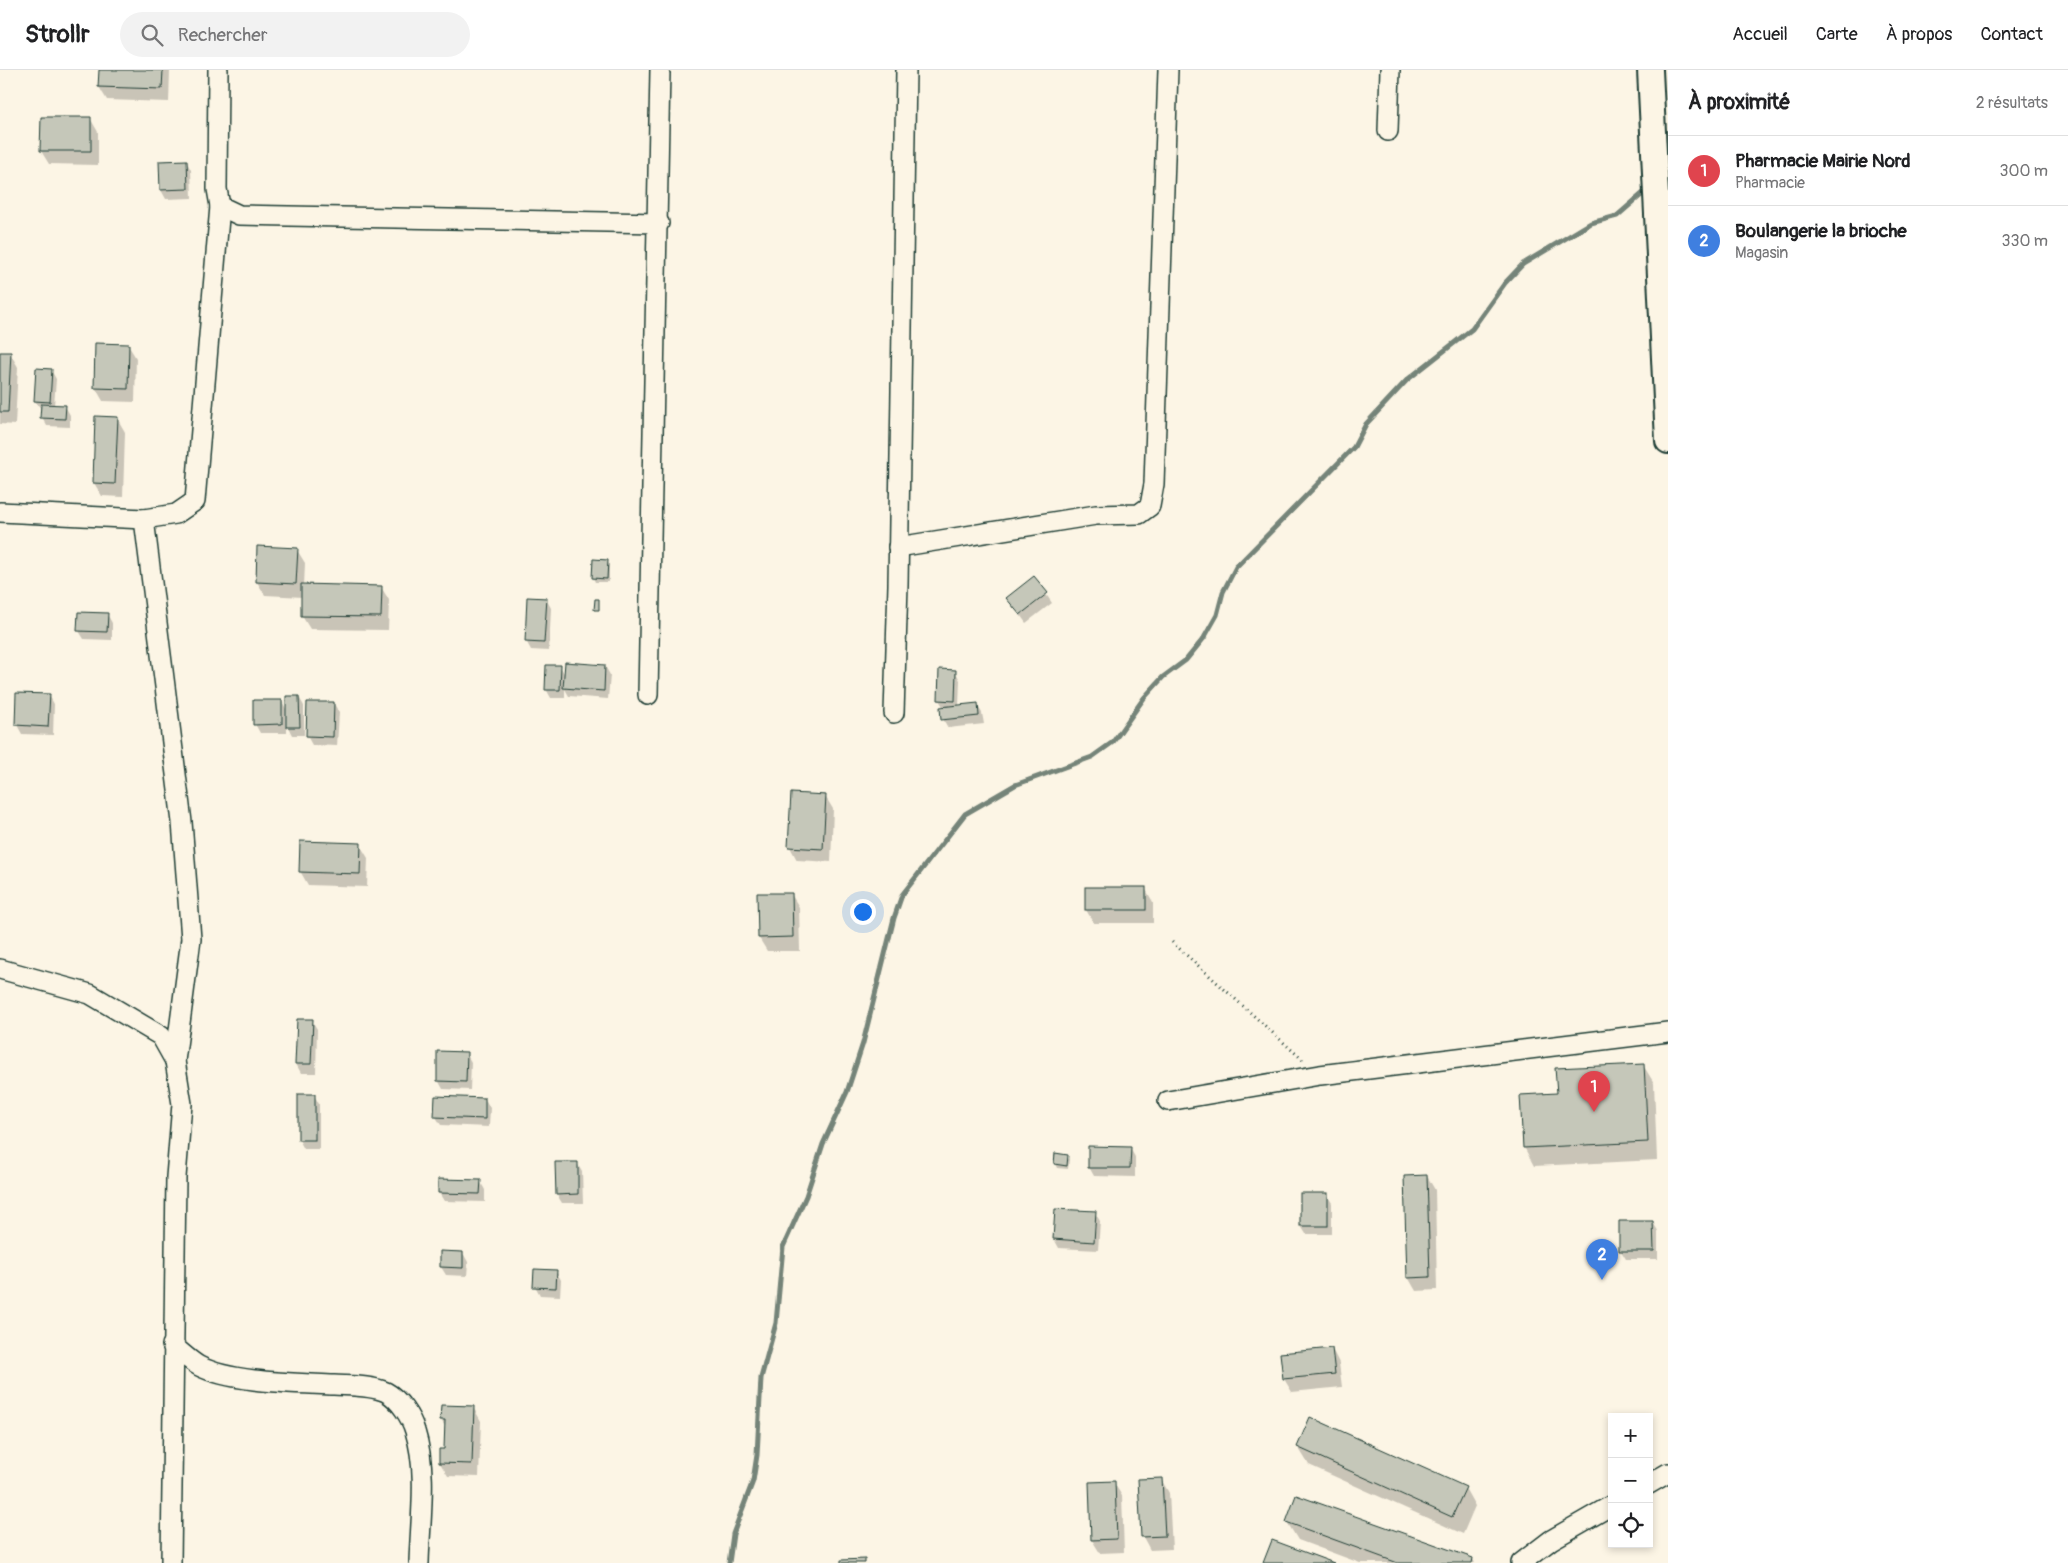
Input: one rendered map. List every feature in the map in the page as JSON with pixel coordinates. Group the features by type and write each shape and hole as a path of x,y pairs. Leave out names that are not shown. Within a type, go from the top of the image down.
{"main road":[{"path":"1650,70 1668,441"}],"street":[{"path":"0,512 144,520 176,514 194,501 220,206 217,189 218,70"},
{"path":"648,695 659,223 660,70"},
{"path":"894,713 906,70"},
{"path":"898,548 1096,515 1139,514 1150,506 1154,484 1168,70"},
{"path":"1388,131 1390,70"},
{"path":"220,206 239,216 252,217 659,223"},
{"path":"144,520 182,822 191,939 175,1061 182,1104 176,1177 172,1345 171,1563"},
{"path":"0,969 90,994 161,1036 175,1061"},
{"path":"1168,1101 1320,1075 1668,1032"},
{"path":"172,1345 200,1366 220,1373 265,1381 365,1387 387,1393 394,1398 411,1422 419,1445 422,1480 419,1563"},
{"path":"1653,1482 1668,1473"},
{"path":"1521,1563 1550,1540 1608,1507"}],"path":[{"path":"1172,942 1320,1075"}],"building":[{"path":"99,70 163,70 162,89 98,87"},
{"path":"41,117 91,117 91,151 40,151"},
{"path":"187,160 188,189 160,190 159,161"},
{"path":"95,343 129,344 128,389 94,388"},
{"path":"0,352 11,352 8,412 0,412"},
{"path":"36,368 52,369 50,402 34,401"},
{"path":"41,404 66,405 65,419 40,418"},
{"path":"95,416 118,417 115,484 93,483"},
{"path":"257,546 298,548 296,584 256,582"},
{"path":"593,559 608,560 607,579 592,578"},
{"path":"1034,576 1048,593 1020,615 1006,598"},
{"path":"301,584 382,586 381,617 301,616"},
{"path":"527,597 547,598 544,643 525,642"},
{"path":"595,599 599,599 599,610 594,610"},
{"path":"78,612 108,613 107,632 77,631"},
{"path":"565,662 605,665 604,691 563,688"},
{"path":"546,665 561,665 560,690 545,690"},
{"path":"939,669 956,670 955,701 938,700"},
{"path":"16,693 50,694 48,727 15,725"},
{"path":"286,696 299,696 300,727 286,727"},
{"path":"253,700 282,700 282,724 253,725"},
{"path":"307,702 334,702 333,737 306,736"},
{"path":"978,703 979,716 941,720 940,707"},
{"path":"791,793 826,795 823,849 788,847"},
{"path":"300,841 361,843 360,874 299,872"},
{"path":"1085,887 1146,887 1146,910 1085,910"},
{"path":"757,893 792,893 793,937 758,938"},
{"path":"297,1019 313,1019 311,1064 295,1064"},
{"path":"437,1051 467,1052 466,1082 437,1081"},
{"path":"1644,1064 1648,1142 1523,1148 1520,1095 1557,1093 1555,1068"},
{"path":"298,1094 315,1094 315,1140 298,1140"},
{"path":"435,1096 485,1098 485,1119 434,1117"},
{"path":"1088,1146 1131,1147 1130,1168 1088,1168"},
{"path":"1055,1153 1068,1155 1067,1166 1054,1164"},
{"path":"555,1162 578,1162 578,1194 556,1195"},
{"path":"1427,1175 1430,1277 1407,1278 1404,1176"},
{"path":"438,1179 481,1180 480,1194 438,1193"},
{"path":"1300,1193 1328,1193 1328,1226 1300,1226"},
{"path":"1055,1209 1096,1211 1094,1242 1053,1239"},
{"path":"1619,1221 1653,1221 1654,1251 1619,1251"},
{"path":"440,1251 463,1252 463,1268 440,1267"},
{"path":"534,1269 557,1270 556,1288 533,1287"},
{"path":"1332,1348 1335,1374 1283,1379 1280,1353"},
{"path":"441,1405 474,1406 472,1464 439,1463 439,1449 444,1449 445,1420 440,1420"},
{"path":"1310,1417 1466,1487 1452,1517 1297,1447"},
{"path":"1162,1478 1165,1536 1141,1537 1138,1479"},
{"path":"1115,1481 1117,1539 1091,1540 1089,1482"},
{"path":"1296,1495 1473,1558 1472,1563 1398,1563 1286,1522"},
{"path":"1272,1540 1334,1563 1263,1563"},
{"path":"865,1559 865,1563 841,1563 841,1560"}],"waterway":[{"path":"729,1563 733,1534 753,1481 757,1455 761,1378 776,1323 783,1247 806,1196 823,1144 847,1092 863,1043 894,918 902,895 965,814 1015,785 1092,757 1113,742 1144,698 1163,677 1186,660 1204,638 1217,615 1223,592 1236,567 1354,447 1366,424 1407,380 1472,329 1505,283 1523,264 1591,223 1617,216 1648,189"}],"place":[{"name":"Pharmacie Mairie Nord","path":"1594,1112"},
{"name":"Boulangerie la brioche","path":"1602,1280"}]}
